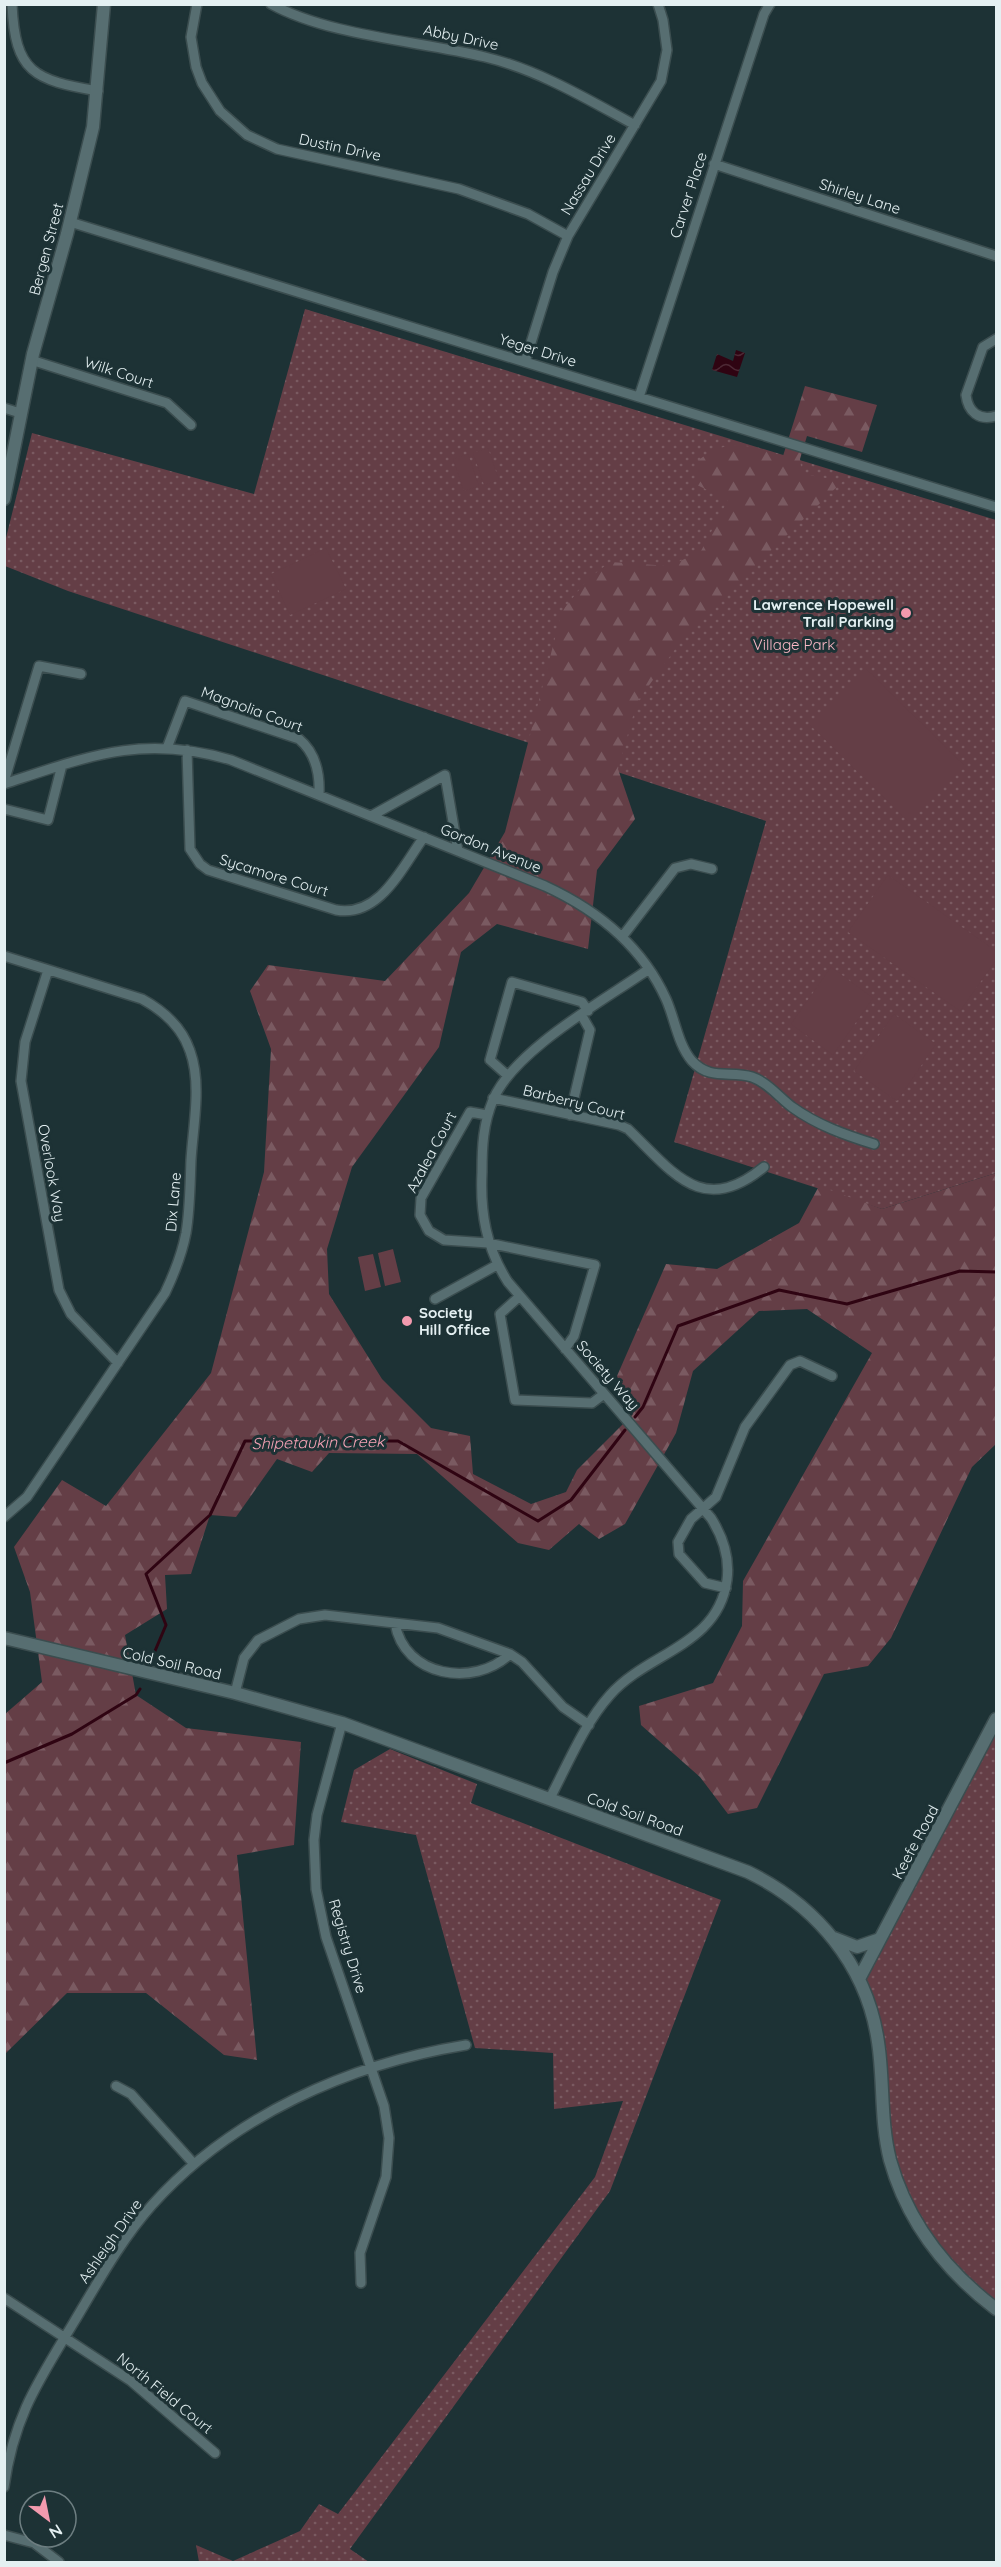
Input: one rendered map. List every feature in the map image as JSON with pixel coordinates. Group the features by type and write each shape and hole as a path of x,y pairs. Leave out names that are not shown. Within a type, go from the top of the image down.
{"street":[{"path":"12,4 15,40 19,53 34,72 56,84 98,91"},
{"name":"Bergen Street","path":"4,499 14,458 31,360 70,222 93,127 104,4"},
{"name":"Dustin Drive","path":"197,4 191,37 196,67 202,83 220,111 247,135 277,149 459,189 528,214 568,236"},
{"name":"Abby Drive","path":"271,4 308,21 510,63 556,82 635,125"},
{"name":"Nassau Drive","path":"525,362 553,272 568,236 656,92 665,67 667,34 658,4"},
{"name":"Carver Place","path":"639,397 764,14 771,4"},
{"name":"Shirley Lane","path":"714,164 996,256"},
{"name":"Yeger Drive","path":"70,222 996,507"},
{"path":"996,339 983,347 966,395 967,403 975,415 989,418 996,416"},
{"name":"Wilk Court","path":"31,360 167,404 191,425"},
{"path":"4,408 20,413"},
{"path":"4,783 39,666 81,674"},
{"name":"Magnolia Court","path":"167,747 184,701 207,708 299,739 312,753 319,782 319,795"},
{"name":"Gordon Avenue","path":"4,783 119,750 167,747 187,750 231,760 567,896 597,915 622,937 649,969 665,997 687,1054 695,1064 714,1074 754,1077 809,1118 828,1128 874,1144"},
{"name":"Sycamore Court","path":"187,750 190,849 200,864 208,870 336,910 354,911 364,909 380,897 424,837"},
{"path":"4,809 48,820 62,765"},
{"path":"371,816 445,775 458,851"},
{"path":"622,937 675,868 691,864 712,869"},
{"name":"Dix Lane","path":"4,956 142,999 156,1007 167,1015 184,1038 195,1067 188,1222 182,1254 165,1293 118,1363 27,1497 4,1517"},
{"name":"Society Way","path":"550,1798 599,1708 623,1682 704,1629 719,1607 726,1588 727,1566 724,1544 718,1530 703,1508 520,1296 497,1265 484,1227 481,1179 483,1139 487,1115 507,1076 531,1052 649,969"},
{"name":"Overlook Way","path":"48,970 25,1042 22,1061 23,1094 59,1290 71,1314 118,1363"},
{"path":"507,1076 490,1060 512,982 582,1002 590,1030 570,1115"},
{"name":"Barberry Court","path":"494,1098 620,1125 628,1129 682,1180 702,1190 724,1190 738,1185 764,1167"},
{"name":"Azalea Court","path":"487,1115 470,1112 423,1193 420,1207 424,1224 436,1236 444,1240 488,1243"},
{"path":"488,1243 595,1265 574,1336 565,1350"},
{"path":"435,1299 497,1265"},
{"path":"520,1296 500,1314 515,1400 592,1403 604,1394"},
{"path":"726,1588 705,1583 679,1554 678,1548 690,1519 716,1497 745,1427 790,1365 800,1361 832,1377"},
{"path":"235,1693 240,1668 251,1647 268,1633 291,1622 325,1616 438,1628 510,1654 522,1662 563,1707 589,1725"},
{"path":"395,1623 401,1644 426,1667 444,1674 493,1667 510,1654"},
{"name":"Cold Soil Road","path":"4,1638 235,1693 342,1723 550,1798 765,1881 800,1904 833,1937 859,1979 867,1998 878,2042 884,2132 898,2182 930,2244 961,2280 996,2309"},
{"name":"Keefe Road","path":"859,1979 996,1719"},
{"name":"Registry Drive","path":"342,1723 317,1815 314,1856 316,1889 326,1937 372,2069 387,2122 388,2158 381,2196 360,2253 361,2283"},
{"path":"833,1937 857,1947 880,1939"},
{"name":"Ashleigh Drive","path":"4,2487 9,2456 19,2420 64,2338 132,2230 165,2192 194,2164 224,2140 282,2105 372,2069 412,2056 466,2045"},
{"path":"116,2086 131,2094 194,2164"},
{"name":"North Field Court","path":"4,2298 131,2381 215,2453"},
{"path":"4,2535 34,2543 59,2562"}],"green space":[{"name":"Village Park","path":"305,309 996,520 996,1173 882,1209 674,1142 766,821 68,591 5,566 5,542 32,433 254,494"},
{"path":"805,386 877,405 862,452 807,436 800,459 802,474 843,481 689,630 637,702 618,769 635,819 597,870 588,949 497,924 461,952 439,1047 352,1167 327,1249 329,1294 382,1379 431,1428 470,1436 473,1474 531,1504 566,1492 577,1470 633,1414 617,1376 666,1264 717,1269 799,1223 819,1186 882,1209 996,1173 996,1444 972,1467 891,1638 868,1666 824,1674 757,1808 728,1814 700,1777 641,1725 639,1706 713,1683 742,1626 743,1581 872,1353 807,1309 759,1311 693,1371 676,1433 625,1524 599,1539 579,1524 549,1550 518,1543 417,1454 329,1453 312,1472 277,1459 236,1517 210,1515 191,1574 165,1575 167,1609 125,1635 136,1695 186,1728 301,1742 294,1845 237,1855 257,2060 224,2055 146,1993 67,1993 5,2054 5,1714 42,1682 30,1592 14,1547 62,1480 106,1506 211,1373 264,1172 271,1049 250,991 268,965 385,981 469,893 505,832 562,611 588,579 610,562 670,566 701,551 728,500 697,485 695,463 717,449 738,445 783,456"},
{"path":"488,448 499,480 484,485 473,453"},
{"path":"468,454 479,486 464,491 453,459"},
{"path":"326,548 346,589 290,615 271,574"},
{"path":"866,669 964,765 908,821 810,725"},
{"path":"888,875 996,951 996,960 960,1011 848,932"},
{"path":"831,967 873,998 833,1055 791,1024"},
{"path":"894,1014 936,1044 897,1101 854,1071"},
{"path":"393,1249 401,1282 385,1286 378,1253"},
{"path":"373,1254 381,1287 365,1291 358,1257"},
{"path":"996,1722 996,2309 961,2279 898,2182 880,2061 859,1979"},
{"path":"390,1749 477,1784 471,1803 721,1900 610,2191 350,2549 369,2562 199,2562 196,2545 233,2561 300,2531 319,2504 338,2514 595,2177 623,2101 554,2109 553,2053 475,2048 416,1835 341,1822 354,1770"}],"water":[{"path":"736,350 745,353 737,377 712,370 717,354 733,361"}],"waterway":[{"name":"Shipetaukin Creek","path":"635,1417 643,1407 678,1326 779,1290 847,1304 960,1271 996,1272"},
{"name":"Shipetaukin Creek","path":"152,1658 166,1625 146,1574 210,1515 245,1441 398,1441 538,1521 571,1500 625,1430"},
{"name":"Shipetaukin Creek","path":"4,1763 72,1734 136,1695 140,1689"}],"place":[{"name":"Lawrence Hopewell Trail Parking","path":"906,613"},
{"name":"Society Hill Office","path":"407,1321"}]}
